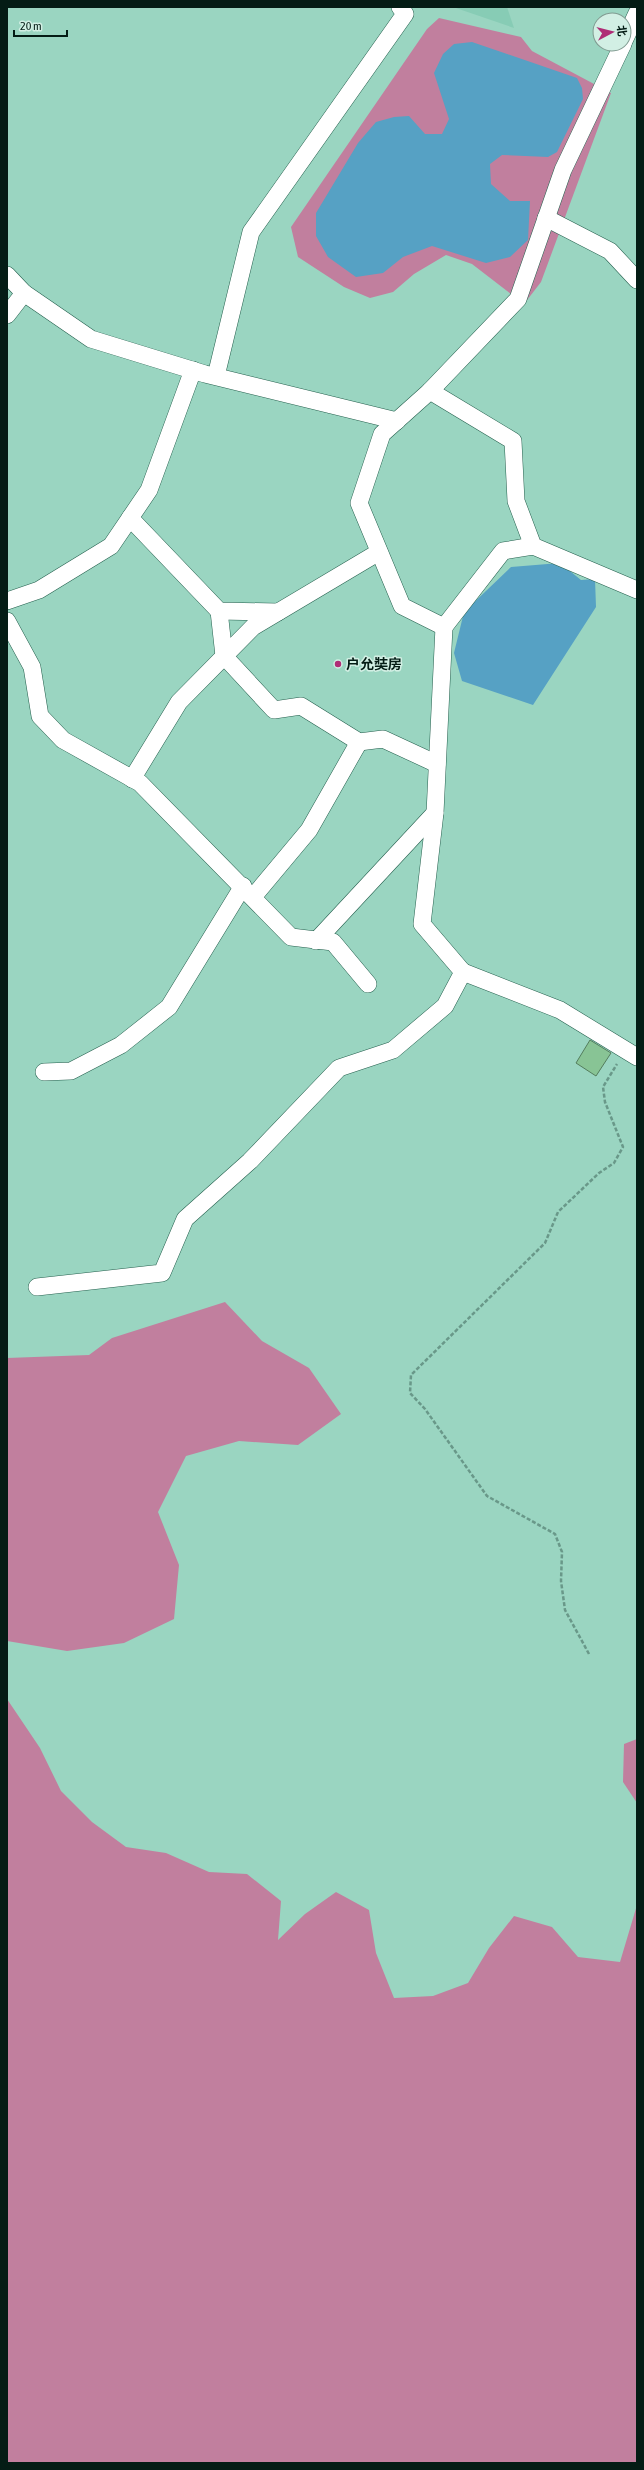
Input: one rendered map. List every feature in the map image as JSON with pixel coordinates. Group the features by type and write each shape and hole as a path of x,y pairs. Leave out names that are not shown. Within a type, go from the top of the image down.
{"street":[{"path":"216,376 251,232 405,14 400,7"},
{"path":"632,24 637,14"},
{"path":"444,627 402,606 359,503 382,434 430,392 518,299 563,170 618,52"},
{"path":"546,218 610,251 637,280"},
{"path":"7,275 24,293 91,339 193,370 397,421"},
{"path":"7,315 24,293"},
{"path":"7,601 39,590 111,546 149,490 193,370"},
{"path":"430,392 513,441 516,501 533,546"},
{"path":"130,518 219,611 224,656 274,710 301,706 359,742 383,738 437,764"},
{"path":"632,1054 560,1010 463,972 422,924 435,813 444,627 503,551 533,546 637,590"},
{"path":"132,779 179,702 253,627 380,552"},
{"path":"219,611 278,612"},
{"path":"7,621 32,668 40,716 63,740 140,783 248,892 291,938 333,942 368,984"},
{"path":"44,1072 71,1071 121,1045 169,1007 248,892 309,830 359,742"},
{"path":"316,941 435,813"},
{"path":"37,1287 162,1273 185,1219 250,1161 339,1068 393,1050 446,1006 463,972"}],"path":[{"path":"589,1654 565,1610 561,1581 562,1552 555,1534 487,1496 425,1409 410,1393 410,1375 545,1243 558,1212 599,1173 614,1163 624,1147 605,1102 603,1087 632,1054"}],"shaded area":[{"path":"453,7 507,7 514,28"},
{"path":"439,18 521,37 532,51 611,93 541,282 524,304 472,264 446,255 414,274 393,292 370,298 344,287 298,257 291,227 427,29"},
{"path":"225,1302 262,1341 309,1368 341,1414 298,1445 239,1441 186,1456 158,1512 179,1565 174,1619 124,1643 67,1651 7,1641 7,1358 89,1355 112,1338"},
{"path":"7,1699 40,1748 61,1791 92,1822 126,1847 166,1853 209,1872 247,1874 281,1901 278,1940 305,1914 336,1892 369,1910 376,1953 394,1998 433,1996 468,1983 489,1948 514,1916 552,1927 578,1957 620,1962 637,1905 637,2463 7,2463"},
{"path":"637,1739 637,1803 623,1782 624,1744"}],"water":[{"path":"472,42 577,78 582,88 583,99 557,152 548,157 502,155 490,164 491,184 510,201 530,201 528,240 510,257 486,263 432,246 403,257 383,273 356,277 328,257 316,236 316,213 358,143 376,122 394,117 409,116 425,134 442,134 449,119 434,73 443,54 454,44"},
{"path":"560,563 581,580 595,579 596,607 533,705 462,681 454,653 464,612 511,567"}],"building":[{"path":"590,1040 611,1053 596,1076 576,1063"}],"place":[{"name":"户允奘房","path":"338,664"}]}
